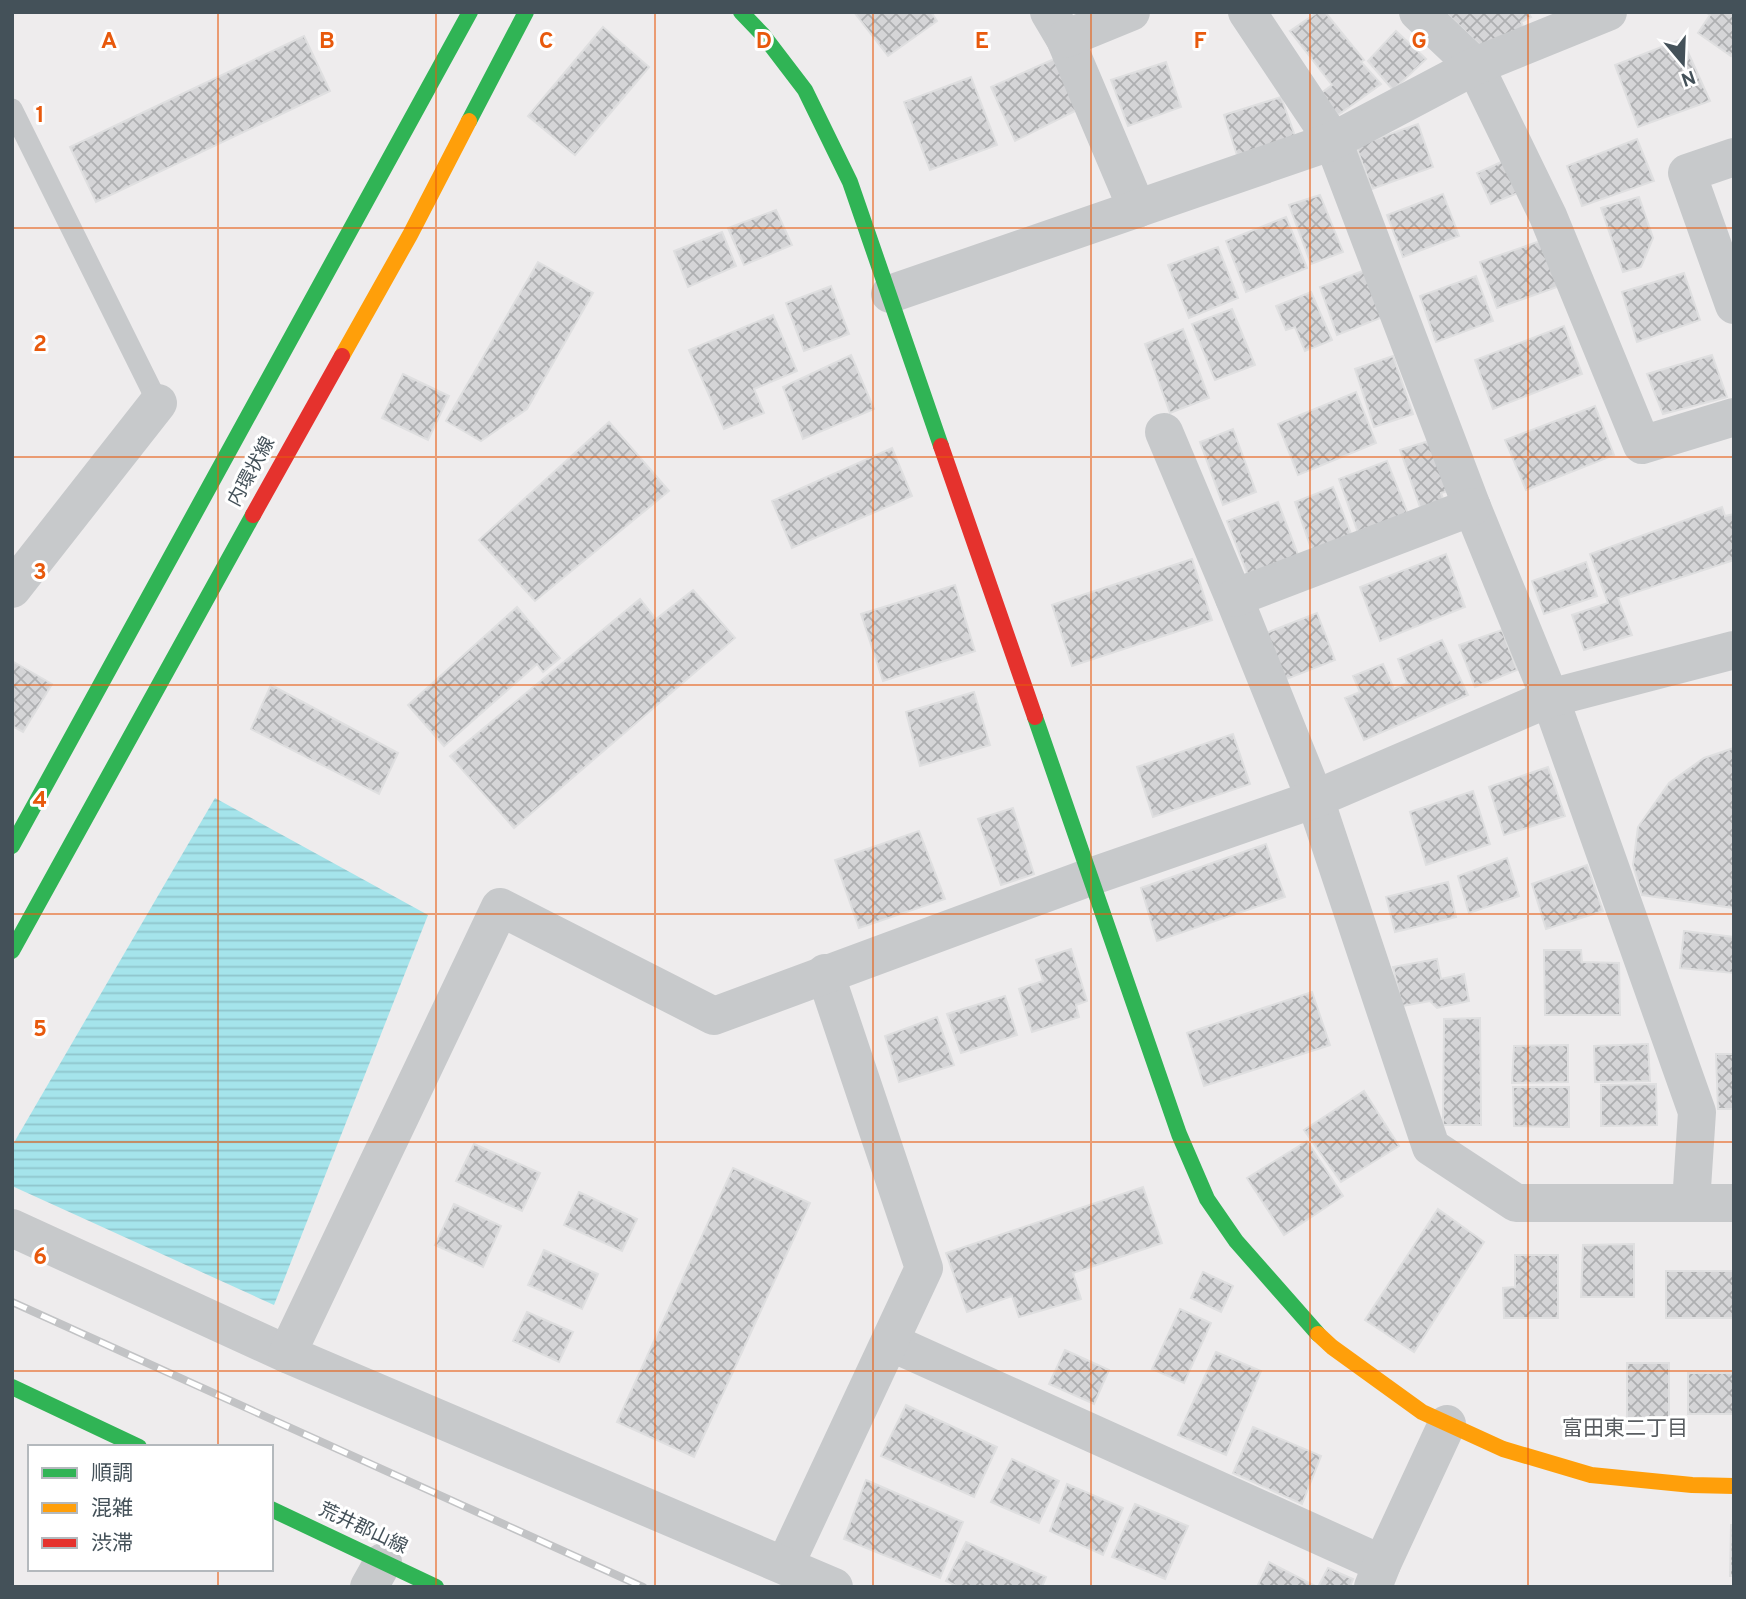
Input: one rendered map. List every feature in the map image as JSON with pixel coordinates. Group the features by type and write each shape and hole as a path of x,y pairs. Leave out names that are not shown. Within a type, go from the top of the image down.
{"street":[{"name":"内環状線","path":"12,846 470,12"},
{"name":"内環状線","path":"12,951 181,642 410,234 526,12"},
{"path":"741,12 763,35 805,90 850,182 1179,1134 1208,1199 1236,1241 1303,1319 1332,1347 1422,1412 1503,1449 1591,1475 1692,1485 1734,1486"},
{"path":"1131,12 1057,26 1137,209"},
{"path":"1247,12 1333,141 1472,507 1550,698 1697,1112 1691,1203"},
{"path":"1418,12 1475,66 1548,216 1642,445 1734,417"},
{"path":"890,294 1333,141 1475,66 1608,12"},
{"path":"1734,157 1687,173 1734,305"},
{"path":"12,589 158,403"},
{"path":"1164,432 1315,799 1431,1147 1516,1203 1734,1203"},
{"path":"1234,598 1472,507"},
{"path":"286,1354 500,907 714,1016 1090,877 1315,799 1550,698 1734,650"},
{"path":"785,1565 924,1268 825,973"},
{"path":"12,1228 286,1354 834,1587"},
{"path":"891,1342 1377,1575 1447,1424"},
{"path":"12,1387 135,1445"},
{"name":"荒井郡山線","path":"273,1510 376,1574 436,1587"}],"lane":[{"path":"12,109 158,403"}],"water":[{"path":"215,798 428,915 274,1305 12,1186 12,1146"}],"building":[{"path":"854,12 931,12 937,21 888,56"},
{"path":"1318,12 1325,12 1364,60 1361,62 1381,84 1338,115 1320,94 1332,85 1290,31"},
{"path":"1445,12 1528,12 1531,17 1521,22 1527,35 1486,51"},
{"path":"1705,12 1734,12 1734,51 1731,56 1698,33 1710,15"},
{"path":"603,27 649,67 575,155 528,116"},
{"path":"1396,31 1426,59 1393,90 1368,61"},
{"path":"304,36 330,91 96,202 70,147"},
{"path":"1682,39 1710,101 1638,127 1615,65"},
{"path":"1054,59 1079,109 1015,141 991,87"},
{"path":"1166,62 1181,107 1128,126 1111,80"},
{"path":"971,77 997,145 930,170 904,102"},
{"path":"1281,97 1295,136 1237,155 1224,115"},
{"path":"1418,124 1433,167 1372,189 1356,146"},
{"path":"1637,139 1654,181 1582,206 1567,166"},
{"path":"1510,158 1525,190 1491,204 1477,173"},
{"path":"1443,194 1459,236 1403,257 1387,215"},
{"path":"1320,195 1343,252 1311,264 1289,205"},
{"path":"1639,197 1653,238 1641,267 1623,272 1601,208"},
{"path":"776,210 792,245 744,265 728,228"},
{"path":"1286,217 1307,268 1246,292 1226,241"},
{"path":"722,232 736,266 688,287 674,251"},
{"path":"1543,240 1560,286 1497,308 1480,262"},
{"path":"1218,247 1238,298 1189,318 1168,265"},
{"path":"538,262 593,293 527,409 481,441 446,421"},
{"path":"1365,270 1383,317 1337,335 1320,287"},
{"path":"1684,273 1700,320 1637,342 1622,292"},
{"path":"1476,276 1493,321 1436,342 1420,296"},
{"path":"831,286 849,334 804,351 786,303"},
{"path":"1311,292 1332,340 1305,351 1295,327 1286,330 1276,306"},
{"path":"1232,309 1255,365 1215,380 1192,324"},
{"path":"773,315 797,371 754,389 764,413 724,429 689,350"},
{"path":"1564,326 1582,374 1493,409 1475,360"},
{"path":"1183,329 1209,398 1170,413 1145,344"},
{"path":"851,355 874,409 803,439 783,387"},
{"path":"1712,355 1727,397 1663,414 1647,374"},
{"path":"1393,356 1413,414 1374,427 1355,369"},
{"path":"403,374 449,396 428,440 382,418"},
{"path":"1356,392 1376,443 1298,475 1278,424"},
{"path":"1595,406 1614,455 1526,490 1505,440"},
{"path":"609,422 669,491 535,601 479,540"},
{"path":"1233,429 1256,492 1223,505 1200,442"},
{"path":"1432,440 1452,490 1441,493 1444,502 1421,510 1400,450"},
{"path":"892,448 912,496 792,548 772,501"},
{"path":"1387,461 1408,514 1358,533 1339,479"},
{"path":"1333,487 1353,539 1313,554 1295,502"},
{"path":"1278,502 1300,560 1249,578 1227,521"},
{"path":"1722,507 1725,516 1734,514 1734,560 1618,598 1632,635 1584,650 1572,615 1608,603 1590,554"},
{"path":"1446,554 1465,607 1380,641 1360,587"},
{"path":"1192,559 1212,620 1072,666 1052,605"},
{"path":"1586,562 1597,596 1544,614 1532,581"},
{"path":"955,585 975,651 883,681 861,614"},
{"path":"693,590 735,638 514,828 450,756 640,599 656,619"},
{"path":"517,607 560,658 543,672 537,664 444,746 408,705"},
{"path":"1317,613 1335,660 1284,680 1266,633"},
{"path":"1502,630 1517,670 1475,687 1459,645"},
{"path":"1442,640 1468,695 1364,740 1345,698 1360,692 1353,676 1383,664 1394,689 1407,683 1398,659"},
{"path":"12,661 52,684 23,732 12,726"},
{"path":"271,685 398,753 379,794 251,729"},
{"path":"974,692 990,745 920,766 906,712"},
{"path":"1233,734 1250,784 1153,817 1137,767"},
{"path":"1734,748 1734,908 1642,895 1633,865 1638,827 1669,783 1704,758"},
{"path":"1548,767 1565,816 1504,835 1489,787"},
{"path":"1473,791 1490,844 1426,865 1410,812"},
{"path":"1013,808 1034,874 1001,885 978,819"},
{"path":"919,831 945,899 859,928 835,860"},
{"path":"1266,844 1285,897 1157,941 1141,888"},
{"path":"1507,858 1519,896 1469,913 1458,876"},
{"path":"1587,865 1603,911 1546,929 1532,884"},
{"path":"1448,882 1456,917 1395,932 1386,897"},
{"path":"1684,931 1734,937 1734,973 1680,968"},
{"path":"1071,949 1087,1001 1076,1005 1079,1017 1032,1032 1019,989 1043,981 1036,960"},
{"path":"1544,950 1581,950 1582,962 1619,963 1620,1015 1545,1015"},
{"path":"1437,959 1441,979 1464,974 1469,1001 1437,1008 1430,1001 1402,1006 1393,967"},
{"path":"1312,992 1330,1045 1204,1086 1187,1033"},
{"path":"1005,996 1017,1035 961,1053 947,1014"},
{"path":"937,1017 954,1065 899,1082 885,1036"},
{"path":"1480,1018 1481,1125 1443,1125 1444,1019"},
{"path":"1648,1044 1650,1081 1595,1082 1594,1046"},
{"path":"1568,1045 1568,1082 1512,1083 1514,1046"},
{"path":"1716,1054 1734,1054 1734,1109 1718,1109"},
{"path":"1656,1084 1657,1125 1601,1126 1601,1085"},
{"path":"1513,1087 1569,1087 1569,1127 1514,1126"},
{"path":"1364,1091 1399,1146 1341,1182 1304,1130"},
{"path":"1307,1141 1343,1196 1284,1235 1247,1178"},
{"path":"474,1144 540,1173 522,1211 456,1181"},
{"path":"733,1168 810,1203 694,1457 617,1422"},
{"path":"1143,1187 1162,1243 1073,1273 1081,1299 1019,1317 1012,1296 967,1312 946,1253"},
{"path":"579,1192 637,1219 622,1251 564,1225"},
{"path":"454,1204 501,1226 483,1267 435,1245"},
{"path":"1438,1209 1484,1242 1414,1352 1365,1320"},
{"path":"1634,1244 1634,1297 1581,1297 1583,1245"},
{"path":"544,1250 598,1274 582,1309 528,1285"},
{"path":"1515,1255 1558,1255 1558,1318 1504,1318 1503,1288 1515,1287"},
{"path":"1666,1271 1734,1271 1734,1318 1666,1318"},
{"path":"1203,1272 1233,1286 1221,1312 1191,1298"},
{"path":"1180,1309 1211,1323 1184,1383 1152,1369"},
{"path":"527,1312 573,1332 559,1362 513,1341"},
{"path":"1065,1350 1109,1370 1094,1404 1049,1384"},
{"path":"1216,1352 1261,1371 1226,1455 1178,1435"},
{"path":"1627,1363 1669,1363 1669,1417 1627,1418"},
{"path":"1688,1373 1734,1373 1734,1414 1688,1414"},
{"path":"906,1405 997,1447 974,1497 881,1456"},
{"path":"1253,1427 1321,1456 1302,1504 1233,1473"},
{"path":"1012,1459 1059,1481 1039,1523 991,1502"},
{"path":"866,1480 963,1522 940,1578 844,1539"},
{"path":"1067,1484 1123,1508 1103,1555 1050,1531"},
{"path":"1135,1504 1188,1526 1165,1579 1112,1557"},
{"path":"1731,1525 1734,1525 1734,1576 1730,1576"},
{"path":"966,1542 1046,1577 1042,1587 959,1587 946,1581"},
{"path":"1269,1562 1317,1587 1257,1587"},
{"path":"1328,1568 1353,1579 1350,1587 1318,1587"}],"railway":[{"path":"12,1302 643,1587"}],"traffic: fast":[{"path":"12,846 470,12"},
{"path":"469,121 526,12"},
{"path":"741,12 763,35 805,90 850,182 941,446"},
{"path":"12,951 253,515"},
{"path":"1035,717 1179,1134 1207,1199 1236,1241 1318,1334"},
{"path":"12,1387 135,1445"},
{"path":"273,1510 436,1587"}],"traffic: slow":[{"path":"342,356 410,235 469,121"},
{"path":"1318,1334 1422,1412 1503,1449 1591,1475 1692,1485 1734,1486"}],"traffic: jam":[{"path":"253,515 342,356"},
{"path":"941,446 1035,717"}],"district":[{"name":"富田東二丁目","path":"1625,1429"}]}
